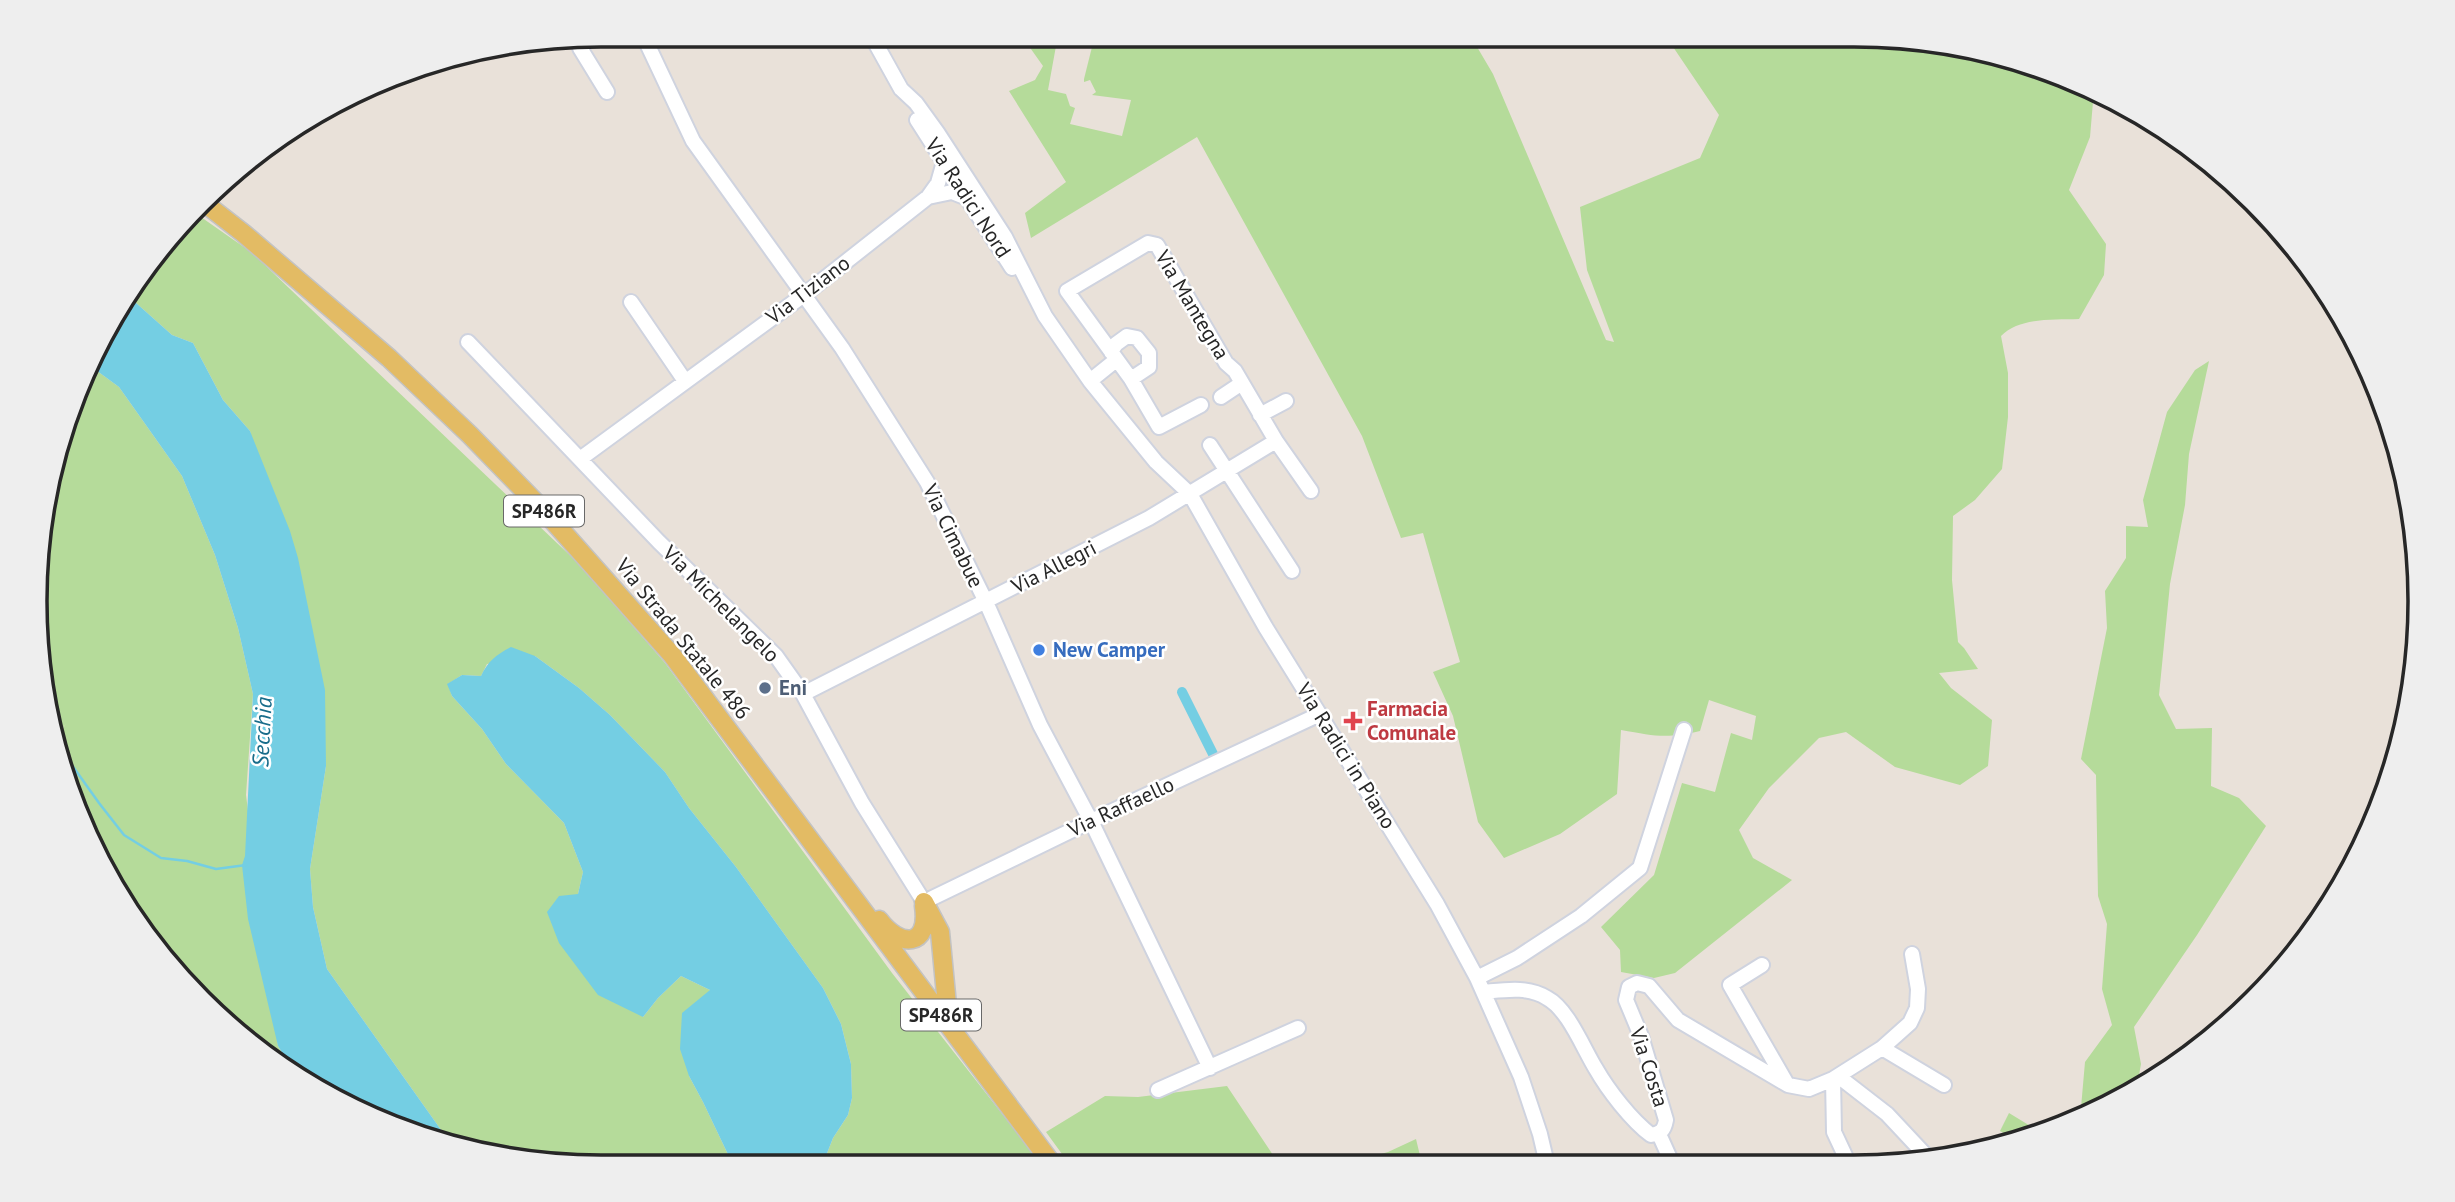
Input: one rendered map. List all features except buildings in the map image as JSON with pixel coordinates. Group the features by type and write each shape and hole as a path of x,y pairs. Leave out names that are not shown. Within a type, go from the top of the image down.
{"main road":[{"name":"Via Strada Statale 486","path":"210,208 389,358 470,435 546,513 672,655 1046,1155"},
{"path":"830,865 863,898 883,926 903,939 914,939 922,933 926,925 924,902"},
{"path":"924,902 940,932 947,1005 979,1052 987,1075"}],"street":[{"name":"Via Cimabue","path":"649,47 693,141 805,294 927,482 986,602 1040,725 1091,821 1210,1068"},
{"name":"Via Radici Nord","path":"878,47 906,93 926,106 963,173"},
{"path":"580,48 607,92"},
{"name":"Via Radici Nord","path":"906,93 901,95 1038,306"},
{"path":"923,129 926,106"},
{"path":"928,197 938,183 944,162"},
{"name":"Via Radici in Piano","path":"963,173 1010,247 1034,291 1038,306 1090,382 1156,461 1190,494 1266,628 1437,904 1484,992 1521,1077 1545,1155"},
{"path":"928,197 953,192 967,198"},
{"name":"Via Tiziano","path":"580,459 805,294 928,197"},
{"name":"Via Mantegna","path":"1114,356 1067,290 1152,242 1157,245 1226,363 1238,377"},
{"path":"631,302 685,381"},
{"path":"1090,382 1114,356 1116,344 1127,336 1137,338 1149,353 1149,367 1131,379"},
{"name":"Via Michelangelo","path":"468,342 659,542 776,656 803,694 862,803 924,902"},
{"path":"1114,356 1131,379 1159,428 1201,405"},
{"path":"1221,397 1238,377 1276,441 1311,491"},
{"path":"1260,415 1286,401"},
{"name":"Via Allegri","path":"803,694 1149,519 1276,441"},
{"path":"1210,445 1292,571"},
{"name":"Via Raffaello","path":"924,902 1320,714"},
{"path":"1477,978 1517,958 1581,916 1640,868 1684,730"},
{"path":"1762,965 1730,985 1788,1086 1809,1089 1836,1077 1886,1044 1910,1023 1917,1008 1918,989 1912,954"},
{"name":"Via Costa","path":"1484,992 1512,989 1532,991 1549,998 1564,1014 1598,1072 1640,1127 1651,1135 1659,1134 1664,1129 1666,1120 1641,1036 1626,1000 1629,988 1637,983 1649,986 1678,1020 1788,1086"},
{"path":"1158,1090 1298,1028"},
{"path":"1886,1044 1944,1085"},
{"path":"1836,1077 1887,1114 1921,1151"},
{"path":"1836,1077 1834,1132 1845,1155"},
{"path":"1659,1134 1668,1155"}],"green space":[{"path":"1030,47 1056,47 1048,90 1066,94 1070,106 1075,108 1070,124 1122,136 1131,100 1092,95 1096,92 1090,80 1084,82 1084,79 1092,47 1477,47 1493,74 1606,340 1614,342 1587,270 1580,207 1700,158 1719,115 1673,47 1854,47 1926,52 1997,66 2066,89 2093,101 2090,137 2069,190 2106,244 2104,275 2079,319 2027,323 2018,325 2001,336 2008,373 2008,417 2002,469 1975,500 1953,516 1952,580 1958,642 1978,669 1939,673 1951,688 1992,720 1988,766 1960,785 1895,767 1846,732 1819,738 1769,788 1739,830 1753,858 1792,880 1675,973 1654,978 1621,972 1620,950 1601,927 1654,875 1682,783 1715,792 1731,733 1752,740 1756,716 1709,700 1700,731 1660,736 1621,730 1617,794 1560,834 1504,858 1478,822 1453,716 1433,672 1460,662 1423,533 1401,538 1362,436 1197,137 1031,238 1025,213 1066,182 1009,91 1035,80 1043,66"},
{"path":"201,217 251,252 578,563 665,663 892,973 1034,1155 826,1155 833,1138 848,1115 852,1098 851,1064 841,1024 823,988 665,772 610,715 535,656 487,664 481,676 462,675 448,684 452,696 482,729 506,764 564,823 583,872 578,894 643,1017 681,976 710,990 689,1076 728,1155 565,1154 493,1144 442,1131 327,969 313,907 310,869 326,766 250,431 223,400 193,343 172,335 135,302 162,264"},
{"path":"2209,361 2189,454 2185,505 2170,584 2159,695 2176,729 2212,728 2211,786 2239,798 2266,826 2197,935 2134,1027 2141,1064 2139,1076 2081,1106 2085,1062 2112,1025 2102,989 2107,924 2098,896 2096,775 2081,759 2107,628 2105,591 2126,558 2126,526 2148,527 2143,500 2167,412 2195,370"},
{"path":"97,371 119,387 182,476 215,555 238,628 253,694 246,795 278,1046 283,1054 209,993 141,909 121,878 89,813 66,744 63,729 66,724 62,728 52,673 48,637 48,565 66,458"},
{"path":"1227,1086 1273,1155 1063,1155 1046,1132 1105,1096 1138,1097"},
{"path":"2009,1113 2030,1126 2005,1134 2000,1131"},
{"path":"1416,1139 1420,1155 1378,1155"}],"water":[{"name":"Secchia","path":"135,302 172,335 193,343 223,400 250,431 298,558 325,690 326,766 310,869 313,907 327,969 442,1131 389,1113 356,1098 293,1061 278,1046 248,919 242,865 245,856 253,694 238,628 215,555 182,476 119,387 97,371"},
{"path":"511,647 535,656 610,715 665,772 823,988 841,1024 851,1064 852,1098 848,1115 833,1138 826,1155 728,1155 689,1076 680,1049 682,1013 710,990 681,976 643,1017 598,995 559,943 547,912 559,896 578,894 583,872 564,823 506,764 482,729 452,696 447,684 462,675 481,676 501,653"}],"waterway":[{"path":"1182,692 1213,754"},
{"path":"73,767 124,835 161,858 187,861 216,869 246,865"}],"place":[{"name":"New Camper","path":"1039,650"},
{"name":"Eni","path":"765,688"},
{"name":"Farmacia Comunale","path":"1353,721"}]}
